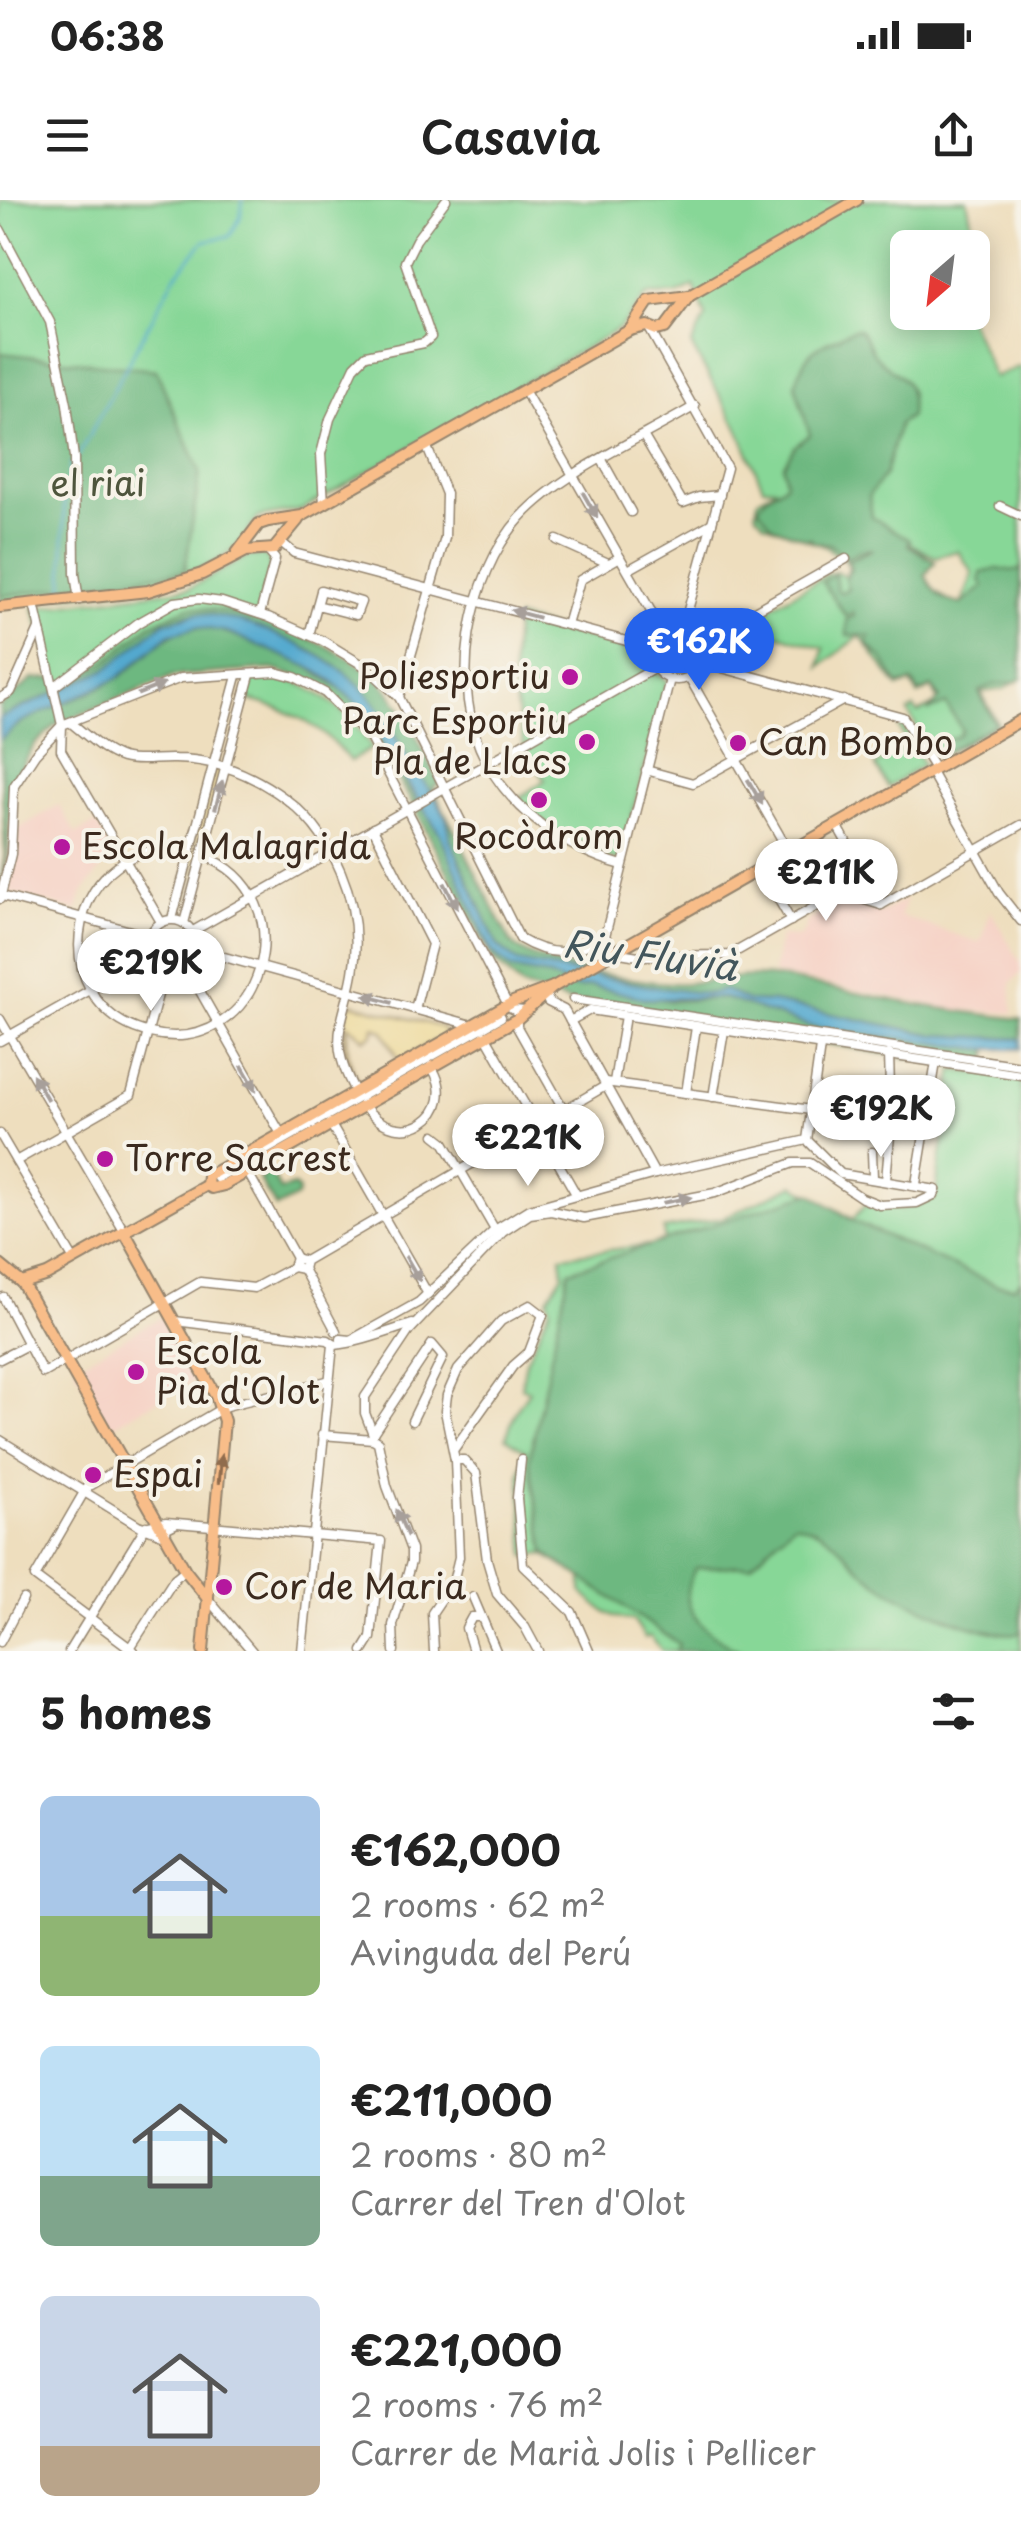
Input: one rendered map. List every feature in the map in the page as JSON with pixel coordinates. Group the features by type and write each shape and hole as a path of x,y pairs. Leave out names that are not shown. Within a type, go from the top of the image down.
{"main road":[{"path":"630,330 649,301 689,296 857,200"},
{"path":"233,557 255,530 268,521 302,516 630,330 657,330 689,296"},
{"path":"665,301 670,320"},
{"path":"641,315 648,327"},
{"path":"0,607 169,586 233,557 282,541 302,516"},
{"path":"268,521 281,528 282,541"},
{"path":"255,530 254,539 265,549"},
{"path":"550,995 502,1009 208,1176 219,1187 520,1016 550,995 583,970 638,938 1020,724"},
{"path":"22,1283 47,1275 212,1181"},
{"path":"124,1232 175,1321 220,1409 224,1425 203,1651"},
{"path":"0,1265 22,1283 185,1570 208,1600"}],"street":[{"path":"324,504 322,454 330,419 355,366 366,355 424,343 430,337 405,262 446,200"},
{"path":"0,229 45,310 53,338 72,432 79,600"},
{"path":"665,355 670,320"},
{"path":"648,327 727,468 682,632"},
{"path":"524,390 664,634"},
{"path":"622,865 574,847 550,832 522,808 487,764 472,714 468,642 476,601 490,563 514,526 536,502 695,406"},
{"path":"644,437 682,504 699,496 720,495"},
{"path":"399,697 445,538 446,512 440,477 427,447"},
{"path":"602,460 631,512"},
{"path":"1000,506 1021,516"},
{"path":"628,570 712,523"},
{"path":"557,540 609,563"},
{"path":"282,541 294,553 653,648"},
{"path":"260,614 275,559 265,549"},
{"path":"567,625 580,580 620,556"},
{"path":"698,643 846,560"},
{"path":"309,635 317,605 322,590 361,602 356,616 317,605"},
{"path":"55,686 138,623 175,602 208,600 260,614 309,635 366,667 399,697 520,939 562,954 584,948 604,936 670,679"},
{"path":"34,604 67,724 60,750 161,922"},
{"path":"0,698 12,690 39,629"},
{"path":"682,632 698,643 700,662 690,677 670,679 655,668 653,648 664,634 682,632"},
{"path":"700,662 904,717 976,851 1017,907 1021,920"},
{"path":"192,931 655,668"},
{"path":"149,936 1,897 12,854 14,786 35,754 67,724 175,679 284,674 325,693 370,738 408,808 502,1009 520,1016"},
{"path":"184,923 250,675"},
{"path":"172,919 236,676"},
{"path":"690,677 789,852"},
{"path":"646,770 693,783 844,700"},
{"path":"67,724 121,757 214,763 259,782 290,802 332,852 353,912 355,951 338,1040 344,1070 355,1091"},
{"path":"837,825 881,905"},
{"path":"842,892 881,905 1021,825"},
{"path":"373,828 432,945 415,1009"},
{"path":"190,851 151,851 126,861 96,887 81,918 79,956 91,989 112,1014 148,1033 186,1034 218,1023 247,997 261,967 263,926 253,897 228,868 202,855"},
{"path":"761,869 791,921"},
{"path":"604,936 614,952 730,955 866,878"},
{"path":"172,919 192,931 195,949 184,963 166,965 152,955 149,936 161,922 172,919"},
{"path":"638,938 644,955"},
{"path":"584,948 594,964"},
{"path":"195,949 472,1025"},
{"path":"0,1041 152,955"},
{"path":"184,963 281,1134"},
{"path":"16,1162 130,1095 166,965"},
{"path":"550,995 562,1007 609,1083 655,1174"},
{"path":"572,999 1021,1066"},
{"path":"502,1009 514,1010 520,1016"},
{"path":"212,1181 501,1016 502,1009"},
{"path":"570,1021 590,1010 1021,1075"},
{"path":"520,1016 518,1028 564,1110"},
{"path":"609,1083 625,1016"},
{"path":"0,1019 124,1232"},
{"path":"686,1093 696,1027"},
{"path":"713,1097 724,1031"},
{"path":"485,1035 576,1194"},
{"path":"394,1651 395,1614 410,1567 411,1550 388,1486 378,1442 365,1413 366,1393 416,1322 502,1232 537,1212 582,1218 715,1194 793,1162 810,1162 880,1206 917,1203 934,1194 936,1190 916,1184 840,1174 808,1140 820,1047"},
{"path":"886,1180 891,1124 889,1054"},
{"path":"916,1184 936,1062"},
{"path":"430,1128 439,1096 431,1066"},
{"path":"22,1283 2,1297 41,1372 203,1281 254,1288 609,1083 924,1130"},
{"path":"363,1104 374,1119 391,1128 430,1128"},
{"path":"330,1124 428,1294"},
{"path":"430,1128 445,1144 495,1230"},
{"path":"0,1134 74,1260"},
{"path":"175,1321 351,1340 428,1294 495,1230 529,1208 655,1174 808,1140"},
{"path":"872,1152 873,1178"},
{"path":"246,1171 338,1340 327,1380 302,1651"},
{"path":"434,1651 432,1613 453,1582 458,1565 456,1460 444,1411 450,1388 458,1370 507,1316 530,1305 543,1315 529,1352 514,1366 454,1449"},
{"path":"338,1340 416,1322"},
{"path":"0,1360 27,1345"},
{"path":"373,1436 430,1345 442,1357 412,1421"},
{"path":"185,1570 174,1578 131,1650 34,1577 82,1492 220,1409 327,1380"},
{"path":"322,1435 373,1436"},
{"path":"2,1445 145,1527 165,1535 167,1528 177,1523"},
{"path":"456,1460 464,1460 476,1473 487,1560 497,1594 525,1627 538,1651"},
{"path":"521,1460 517,1498 523,1564 572,1612 589,1651"},
{"path":"69,1651 145,1527 155,1517 177,1523 380,1541 371,1638 363,1651"},
{"path":"474,1597 496,1651"},
{"path":"7,1651 0,1644 23,1599"},
{"path":"208,1600 252,1651"},
{"path":"473,1651 466,1628 472,1618 482,1617"}],"shaded area":[{"name":"Escola Malagrida","path":"59,805 76,834 96,823 117,859 103,866 82,894 77,911 11,893 8,888 16,830"},
{"path":"843,899 881,913 906,899 900,916 978,942 990,910 1021,963 1021,973 1011,983 1013,1013 955,1009 773,974 780,936 798,937 806,922"},
{"name":"Escola Pia d'Olot","path":"163,1316 198,1378 110,1427 74,1367"}],"green space":[{"path":"0,200 967,200 973,230 890,230 890,330 973,330 994,377 1021,366 1021,679 1003,689 981,692 998,724 941,756 931,753 908,712 914,708 918,713 939,702 932,688 918,695 911,683 898,687 860,636 820,667 824,648 763,630 757,646 731,639 760,624 747,625 748,620 828,574 846,576 849,566 842,554 838,556 827,547 764,523 756,513 758,499 777,488 763,487 737,426 691,345 706,317 694,286 677,294 647,295 620,328 301,510 259,517 238,545 213,563 156,583 0,602","holes":["909,543 935,557 958,551 973,573 962,604 946,602 933,590 925,575 935,562"]},
{"path":"858,329 876,356 903,378 911,402 910,416 899,424 885,475 869,495 872,517 910,540 908,545 935,562 925,575 936,593 949,601 962,604 984,586 981,573 997,569 1018,571 1021,567 1021,679 979,692 995,724 946,752 942,750 944,741 958,736 962,730 946,704 928,711 940,698 932,687 919,693 913,682 898,685 884,660 866,643 870,636 847,635 847,619 854,616 853,612 846,616 822,582 835,574 837,590 848,589 848,560 873,549 847,557 829,544 812,542 811,538 772,526 758,507 786,483 783,466 795,446 810,435 795,385 805,361 819,346"},
{"name":"el riai","path":"0,353 156,370 200,472 185,571 0,596"},
{"path":"264,555 270,568 256,620 227,611 150,625 106,662 58,689 34,608 190,588 248,556"},
{"path":"189,607 227,611 255,620 257,616 348,658 379,681 411,726 440,783 433,788 511,943 523,951 567,967 623,978 688,983 771,977 1021,1019 1021,1039 935,1035 773,1002 747,1001 725,990 708,994 660,988 517,962 497,945 450,839 443,812 368,695 312,654 233,619 210,614 179,617 97,674 0,719 0,706 33,679 55,678 59,688 106,662 150,625"},
{"name":"Parc Esportiu Pla de Llacs","path":"517,618 645,653 651,667 667,681 620,862 569,844 516,800 545,780 525,750 517,714 513,667"},
{"path":"189,628 212,628 238,636 305,665 349,694 440,834 491,951 511,969 549,976 576,988 592,986 672,1001 725,998 809,1026 989,1049 984,1071 587,1002 577,1004 522,987 492,959 414,806 356,716 318,684 273,669 173,676 57,724 35,744 10,787 8,855 0,890 5,853 0,740 28,719 110,682 162,641"},
{"path":"277,676 331,703 354,723 372,748 350,761 328,737 304,720 246,699 253,678"},
{"path":"898,724 904,724 923,765 888,787 875,765 908,747"},
{"path":"953,1070 1021,1078 1021,1651 662,1651 650,1636 645,1638 633,1620 612,1615 587,1597 582,1592 582,1578 544,1554 526,1556 520,1474 526,1451 506,1438 516,1410 529,1391 521,1387 526,1361 550,1308 548,1298 563,1274 561,1256 665,1243 663,1229 723,1218 794,1185 853,1219 865,1205 902,1209 935,1197"},
{"path":"271,1172 280,1190 294,1186 299,1190 297,1197 276,1208 259,1179"},
{"path":"811,1193 853,1221 996,1285 1015,1287 1021,1280 1021,1633 967,1625 925,1609 875,1581 822,1533 794,1523 751,1565 696,1568 689,1582 687,1596 696,1618 716,1637 740,1651 676,1651 679,1644 545,1553 529,1460 569,1271"}],"sand":[{"path":"215,766 223,768 183,917 175,915"},
{"path":"350,1003 442,1027 446,1035 395,1063 399,1060 383,1031 374,1027 373,1034 365,1039 348,1025 347,1048 352,1068 359,1082 371,1078 358,1085 348,1065 344,1045"}],"water":[{"path":"199,613 242,622 289,640 333,664 366,692 443,811 450,839 497,945 517,962 660,988 708,994 725,990 747,1001 773,1002 935,1035 1021,1039 1021,1049 980,1049 809,1026 725,998 648,999 592,986 576,988 549,976 511,969 491,951 440,834 358,705 331,680 305,665 227,632 197,627 169,635 117,679 21,722 0,740 0,719 4,716 107,669 164,622"}],"waterway":[{"path":"77,458 175,276 204,241 230,236 240,218 243,200"},
{"path":"64,591 64,502 71,463"}],"place":[{"name":"Poliesportiu","path":"570,677"},
{"name":"Parc Esportiu Pla de Llacs","path":"587,742"},
{"name":"Can Bombo","path":"738,743"},
{"name":"Rocòdrom","path":"539,800"},
{"name":"Escola Malagrida","path":"62,847"},
{"name":"Torre Sacrest","path":"105,1159"},
{"name":"Escola Pia d'Olot","path":"136,1372"},
{"name":"Espai","path":"93,1475"},
{"name":"Cor de Maria","path":"224,1587"}],"water label":[{"name":"Riu Fluvià","path":"650,956"}]}
